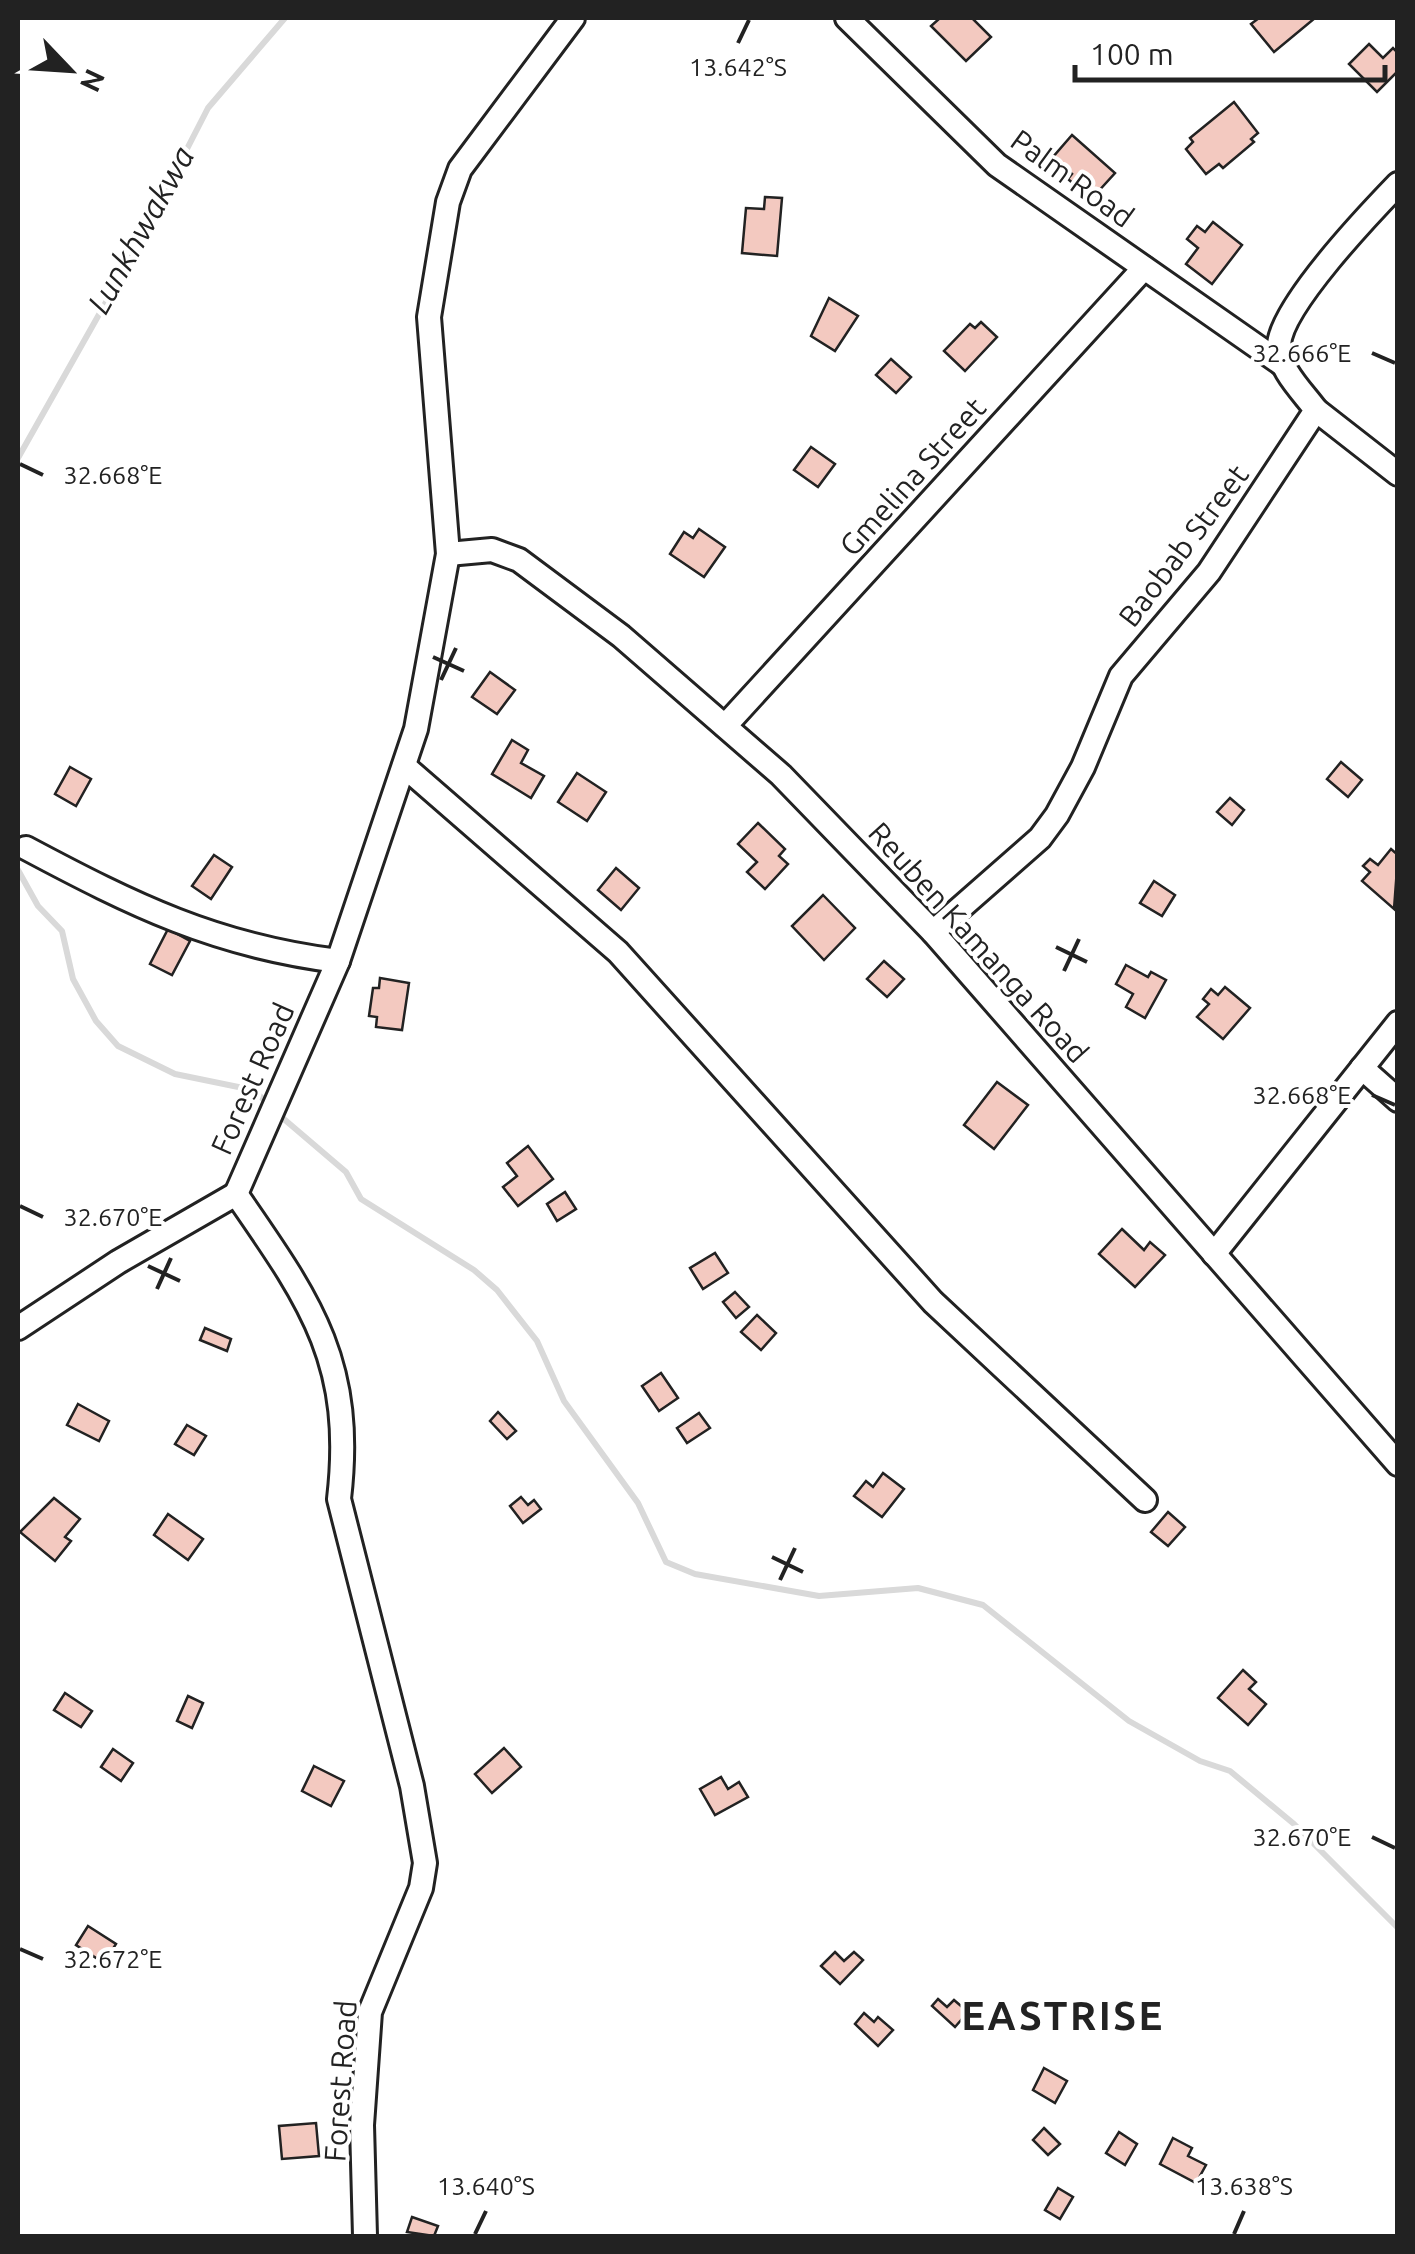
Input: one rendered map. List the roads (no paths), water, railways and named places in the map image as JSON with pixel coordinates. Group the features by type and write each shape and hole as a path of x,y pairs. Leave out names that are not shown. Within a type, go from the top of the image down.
{"street":[{"name":"Forest Road","path":"365,2236 362,2125 370,2012 420,1888 423,1847 412,1786 339,1499 344,1455 341,1389 294,1278 236,1194 338,961 404,766 434,645 448,554 429,316 448,202 460,170 572,18"},
{"name":"Palm Road","path":"847,18 997,165 1282,364"},
{"path":"1398,184 1350,233 1282,331 1282,364 1316,410 1398,474"},
{"name":"Gmelina Street","path":"726,726 1144,268"},
{"name":"Baobab Street","path":"933,932 1040,838 1057,816 1083,768 1121,676 1209,572 1316,410"},
{"name":"Reuben Kamanga Road","path":"448,554 492,550 520,560 621,636 782,775 933,932 1398,1464"},
{"path":"404,766 618,952 933,1302 1146,1500"},
{"path":"26,848 156,915 273,953 338,961"},
{"path":"1214,1254 1398,1023"},
{"path":"1362,1068 1398,1100"},
{"path":"18,1328 118,1262 236,1194"}],"waterway":[{"name":"Lunkhwakwa","path":"18,458 132,256 208,108 285,18"},
{"path":"18,870 38,906 62,931 73,979 96,1021 118,1046 175,1074 253,1090 270,1105"},
{"path":"278,1114 346,1172 361,1199 474,1270 497,1290 537,1341 564,1401 638,1503 666,1562 695,1574 819,1596 918,1588 983,1605 1129,1721 1200,1761 1230,1771 1294,1824 1398,1928"}],"district":[{"name":"EASTRISE","path":"1063,2016"}]}
